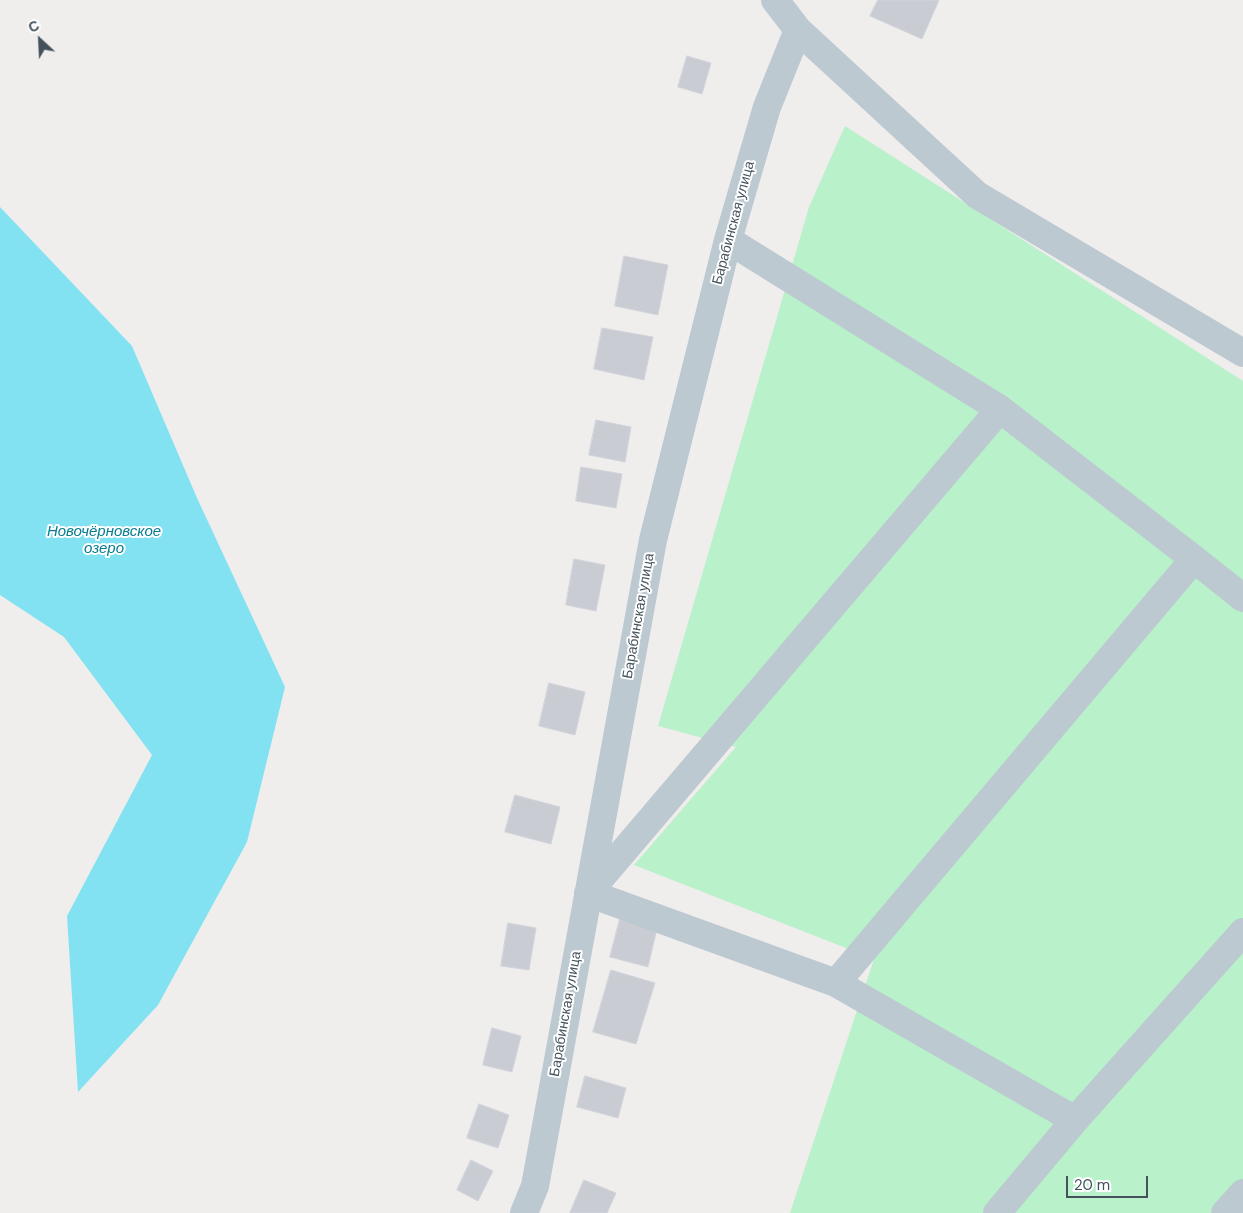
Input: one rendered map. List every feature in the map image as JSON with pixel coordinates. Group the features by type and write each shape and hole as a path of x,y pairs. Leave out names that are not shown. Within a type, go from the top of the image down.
{"street":[{"path":"775,0 798,30 976,195 1243,353"},
{"name":"Барабинская улица","path":"524,1213 535,1186 653,540 728,240 767,108 798,30"},
{"path":"728,240 1000,410 1194,558 1243,598"},
{"path":"1000,410 588,893 836,983 1075,1120"},
{"path":"836,983 1194,558"},
{"path":"997,1213 1075,1120 1243,932"},
{"path":"1225,1213 1243,1193"}],"green space":[{"path":"845,126 1243,381 1243,1213 790,1213 874,959 634,865 736,747 658,726 809,207"}],"water":[{"name":"Новочёрновское озеро","path":"0,207 132,346 197,498 285,687 247,842 158,1005 78,1092 67,916 152,755 64,637 0,595"}],"building":[{"path":"878,0 939,0 922,39 870,16"},
{"path":"687,56 711,63 702,94 678,87"},
{"path":"624,256 668,265 658,315 615,306"},
{"path":"602,328 653,337 644,380 594,369"},
{"path":"596,420 631,427 625,462 589,455"},
{"path":"581,467 622,474 616,508 576,501"},
{"path":"574,559 605,565 596,611 566,605"},
{"path":"549,683 585,692 575,735 539,726"},
{"path":"515,795 560,807 551,844 505,832"},
{"path":"622,911 659,920 648,967 610,957"},
{"path":"508,923 536,928 529,970 501,966"},
{"path":"611,970 655,983 636,1044 593,1032"},
{"path":"492,1028 521,1036 512,1072 483,1065"},
{"path":"585,1076 626,1088 618,1118 577,1107"},
{"path":"479,1104 509,1115 498,1148 467,1138"},
{"path":"471,1160 493,1171 478,1201 457,1190"},
{"path":"584,1180 616,1193 607,1213 570,1213"}]}
